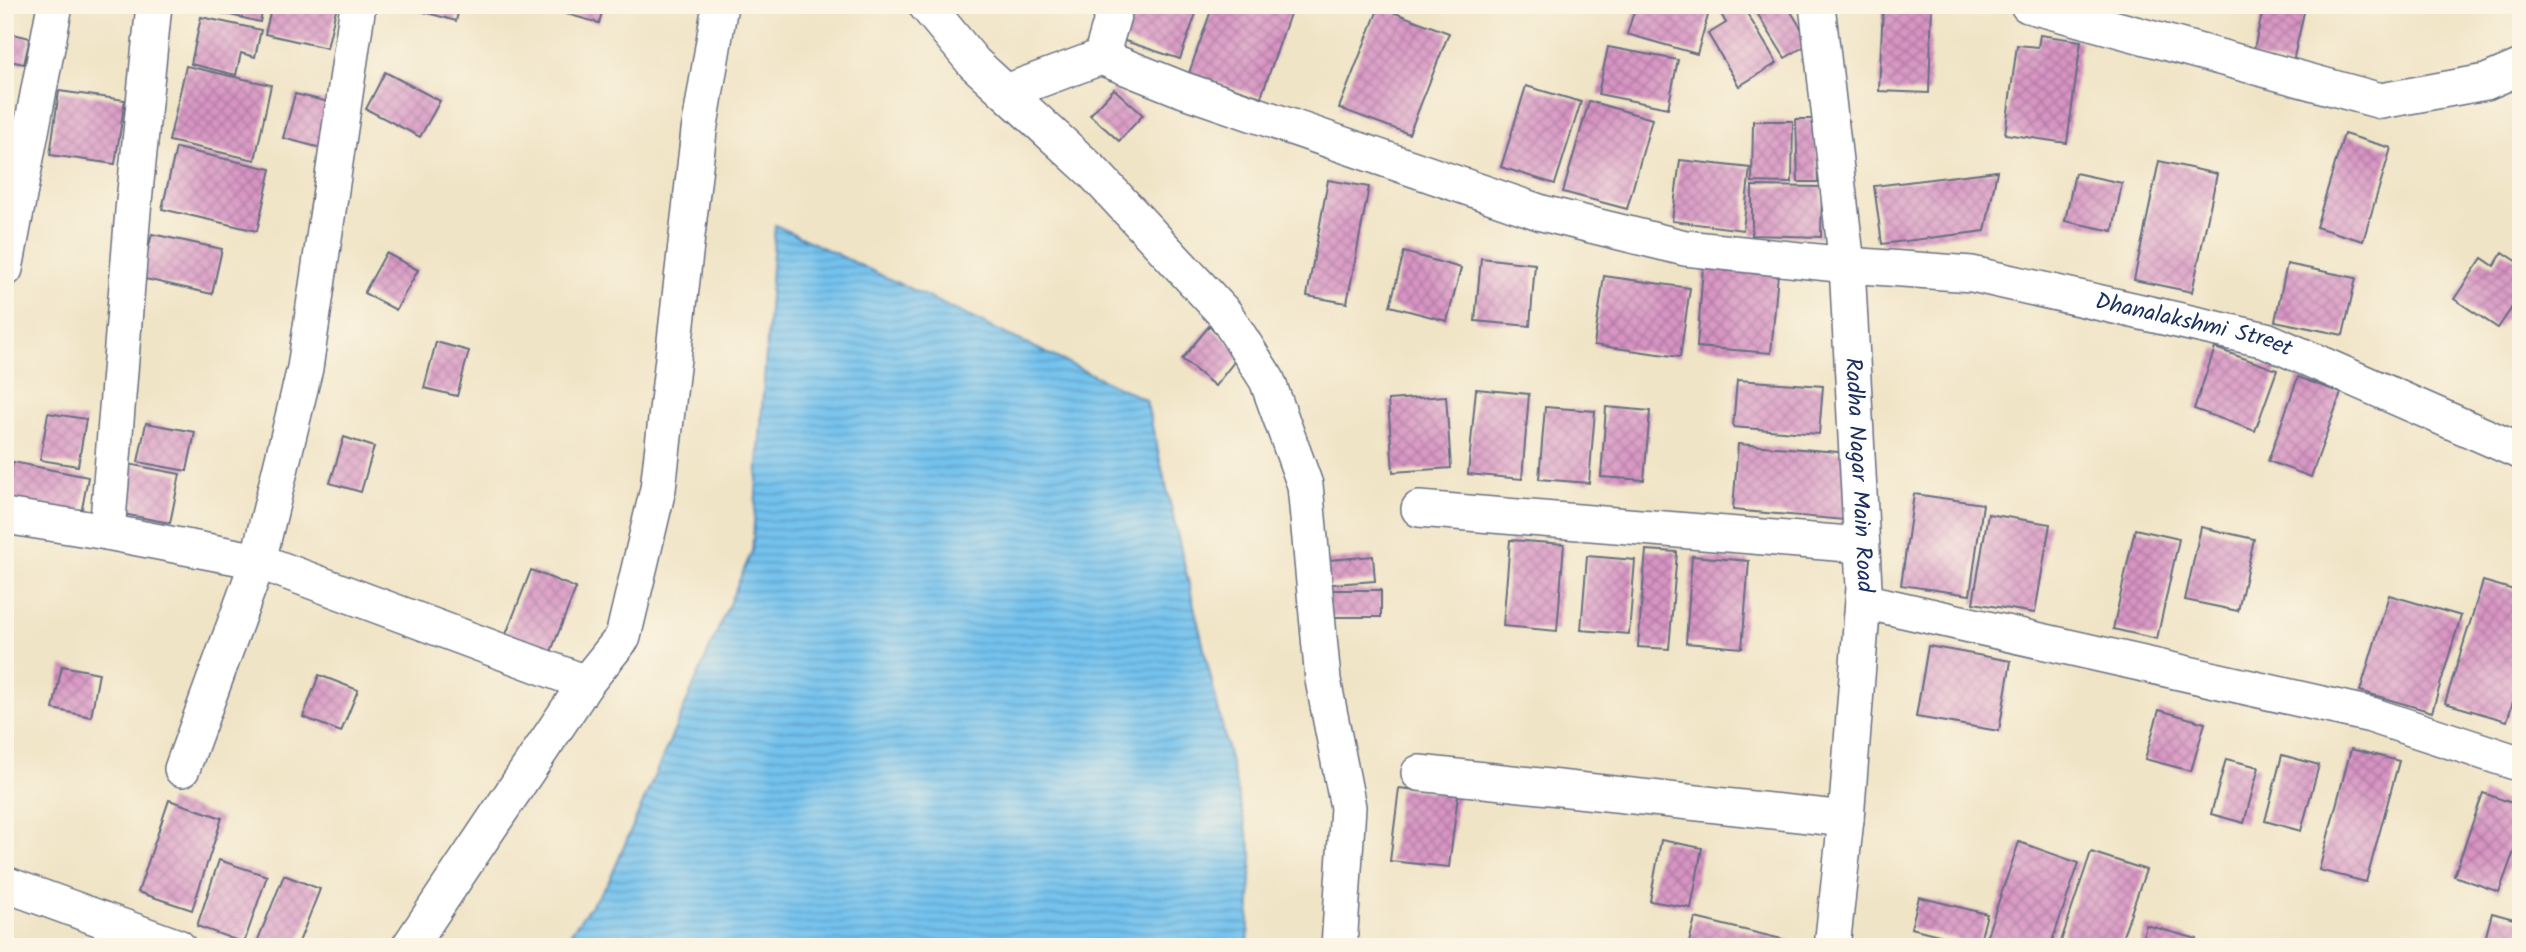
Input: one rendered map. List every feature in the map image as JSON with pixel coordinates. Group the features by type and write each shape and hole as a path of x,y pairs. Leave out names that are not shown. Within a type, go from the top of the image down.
{"street":[{"path":"5,269 55,5"},
{"path":"107,532 153,5"},
{"path":"182,769 258,561 305,368 358,5"},
{"path":"409,947 586,683 623,637 658,489 699,131 720,5"},
{"path":"926,5 974,64 1093,172 1225,314 1267,380 1305,485 1323,680 1348,807 1339,947"},
{"path":"1006,92 1101,57 1116,5"},
{"name":"Radha Nagar Main Road","path":"1817,5 1847,265 1863,601 1846,820 1832,947"},
{"path":"2028,5 2381,101 2486,82 2521,67"},
{"name":"Dhanalakshmi Street","path":"1101,57 1181,89 1542,213 1685,248 1847,265 1972,274 2266,340 2521,452"},
{"path":"1419,509 1861,545"},
{"path":"5,516 107,532 258,561 586,683"},
{"path":"1863,601 2371,715 2521,764"},
{"path":"1419,773 1846,820"},
{"path":"5,884 178,947"}],"water":[{"path":"775,225 1146,400 1252,854 1248,947 560,947 609,881 752,551"}],"building":[{"path":"5,5 12,5 6,29 5,29"},
{"path":"188,5 264,5 260,22"},
{"path":"272,5 337,5 327,48 265,34"},
{"path":"400,5 460,5 456,21"},
{"path":"558,5 604,5 599,23 556,11"},
{"path":"1127,5 1199,5 1180,59 1116,38"},
{"path":"1213,5 1293,5 1261,97 1189,73"},
{"path":"1636,5 1711,5 1697,54 1627,34"},
{"path":"1716,5 1742,5 1777,63 1739,86 1708,34 1726,23"},
{"path":"1752,5 1787,5 1810,43 1785,58"},
{"path":"1883,5 1932,5 1929,93 1879,91"},
{"path":"2264,5 2293,5 2305,8 2292,66 2252,57"},
{"path":"1379,7 1449,33 1409,134 1339,108"},
{"path":"201,17 261,30 255,57 241,53 236,75 191,64"},
{"path":"5,32 30,38 24,64 5,60"},
{"path":"2040,35 2081,41 2067,143 2005,134 2017,45 2038,47"},
{"path":"1608,47 1678,60 1668,108 1598,94"},
{"path":"186,66 271,85 255,160 169,141"},
{"path":"385,72 440,101 420,137 366,109"},
{"path":"1526,86 1581,102 1555,184 1501,167"},
{"path":"1114,89 1143,115 1119,141 1090,115"},
{"path":"59,91 125,100 115,164 50,155"},
{"path":"295,94 333,103 321,148 283,138"},
{"path":"1589,101 1652,119 1627,209 1563,192"},
{"path":"1796,119 1816,119 1818,182 1798,182"},
{"path":"1753,121 1793,121 1792,183 1752,182"},
{"path":"2344,134 2391,148 2363,241 2316,227"},
{"path":"176,148 271,169 257,231 162,209"},
{"path":"1680,160 1750,168 1743,230 1672,221"},
{"path":"2159,161 2217,174 2192,292 2134,280"},
{"path":"1997,171 1985,231 1882,244 1874,186"},
{"path":"2075,173 2122,183 2113,231 2065,221"},
{"path":"1328,180 1369,187 1347,303 1307,296"},
{"path":"1752,186 1822,187 1821,237 1752,235"},
{"path":"152,234 222,249 212,294 141,278"},
{"path":"1404,252 1461,268 1447,321 1390,306"},
{"path":"2503,252 2521,264 2521,294 2498,328 2454,299 2482,258 2494,266"},
{"path":"386,253 418,270 396,310 364,293"},
{"path":"1481,258 1535,264 1530,326 1475,321"},
{"path":"2287,264 2356,278 2343,335 2275,321"},
{"path":"1703,267 1778,273 1771,353 1697,347"},
{"path":"1604,276 1690,288 1680,357 1594,345"},
{"path":"1209,326 1241,353 1215,386 1182,359"},
{"path":"436,342 469,351 457,396 424,388"},
{"path":"2215,348 2277,370 2255,431 2194,409"},
{"path":"2298,377 2341,393 2311,477 2268,461"},
{"path":"1737,380 1823,386 1819,434 1733,427"},
{"path":"1476,389 1529,394 1522,479 1468,474"},
{"path":"1446,396 1451,468 1393,472 1388,400"},
{"path":"1545,407 1595,411 1589,483 1539,479"},
{"path":"1606,407 1650,411 1644,480 1601,477"},
{"path":"48,413 86,419 78,466 40,460"},
{"path":"146,423 195,432 187,471 138,462"},
{"path":"344,437 374,447 361,492 330,483"},
{"path":"1738,444 1850,453 1844,520 1733,510"},
{"path":"13,462 88,477 81,514 7,499"},
{"path":"128,464 180,474 170,523 118,513"},
{"path":"1914,494 1983,504 1970,595 1901,585"},
{"path":"1988,514 2050,524 2035,613 1973,603"},
{"path":"2201,527 2254,539 2238,611 2185,600"},
{"path":"2135,529 2179,539 2157,639 2113,629"},
{"path":"1510,540 1564,544 1557,631 1503,626"},
{"path":"1646,550 1677,552 1669,649 1638,647"},
{"path":"1373,556 1375,581 1321,585 1319,561"},
{"path":"1587,556 1635,560 1629,634 1581,630"},
{"path":"1692,556 1749,561 1742,648 1686,643"},
{"path":"531,570 576,588 550,654 505,637"},
{"path":"2483,581 2521,592 2521,676 2507,721 2445,703"},
{"path":"1327,590 1381,590 1381,617 1327,617"},
{"path":"2389,595 2461,616 2432,712 2360,691"},
{"path":"1928,646 2011,661 1999,731 1916,717"},
{"path":"62,666 99,673 91,717 53,709"},
{"path":"319,675 358,690 341,732 303,717"},
{"path":"2159,710 2205,723 2191,771 2145,759"},
{"path":"2351,749 2399,761 2366,882 2319,870"},
{"path":"2282,755 2319,765 2301,831 2265,821"},
{"path":"2226,759 2259,767 2244,823 2211,814"},
{"path":"1399,788 1458,795 1449,867 1390,861"},
{"path":"2483,793 2521,806 2521,832 2499,892 2454,876"},
{"path":"169,800 222,818 192,910 138,892"},
{"path":"1661,840 1702,848 1691,908 1650,901"},
{"path":"2019,842 2079,863 2050,947 1983,947"},
{"path":"2091,852 2146,870 2119,947 2059,947"},
{"path":"219,860 267,876 244,943 197,926"},
{"path":"284,875 320,889 297,947 255,947"},
{"path":"1919,897 1987,914 1979,945 1911,928"},
{"path":"2492,913 2521,921 2521,947 2483,947"},
{"path":"1695,918 1811,946 1811,947 1688,947"},
{"path":"2146,925 2197,939 2195,947 2140,947"}]}
